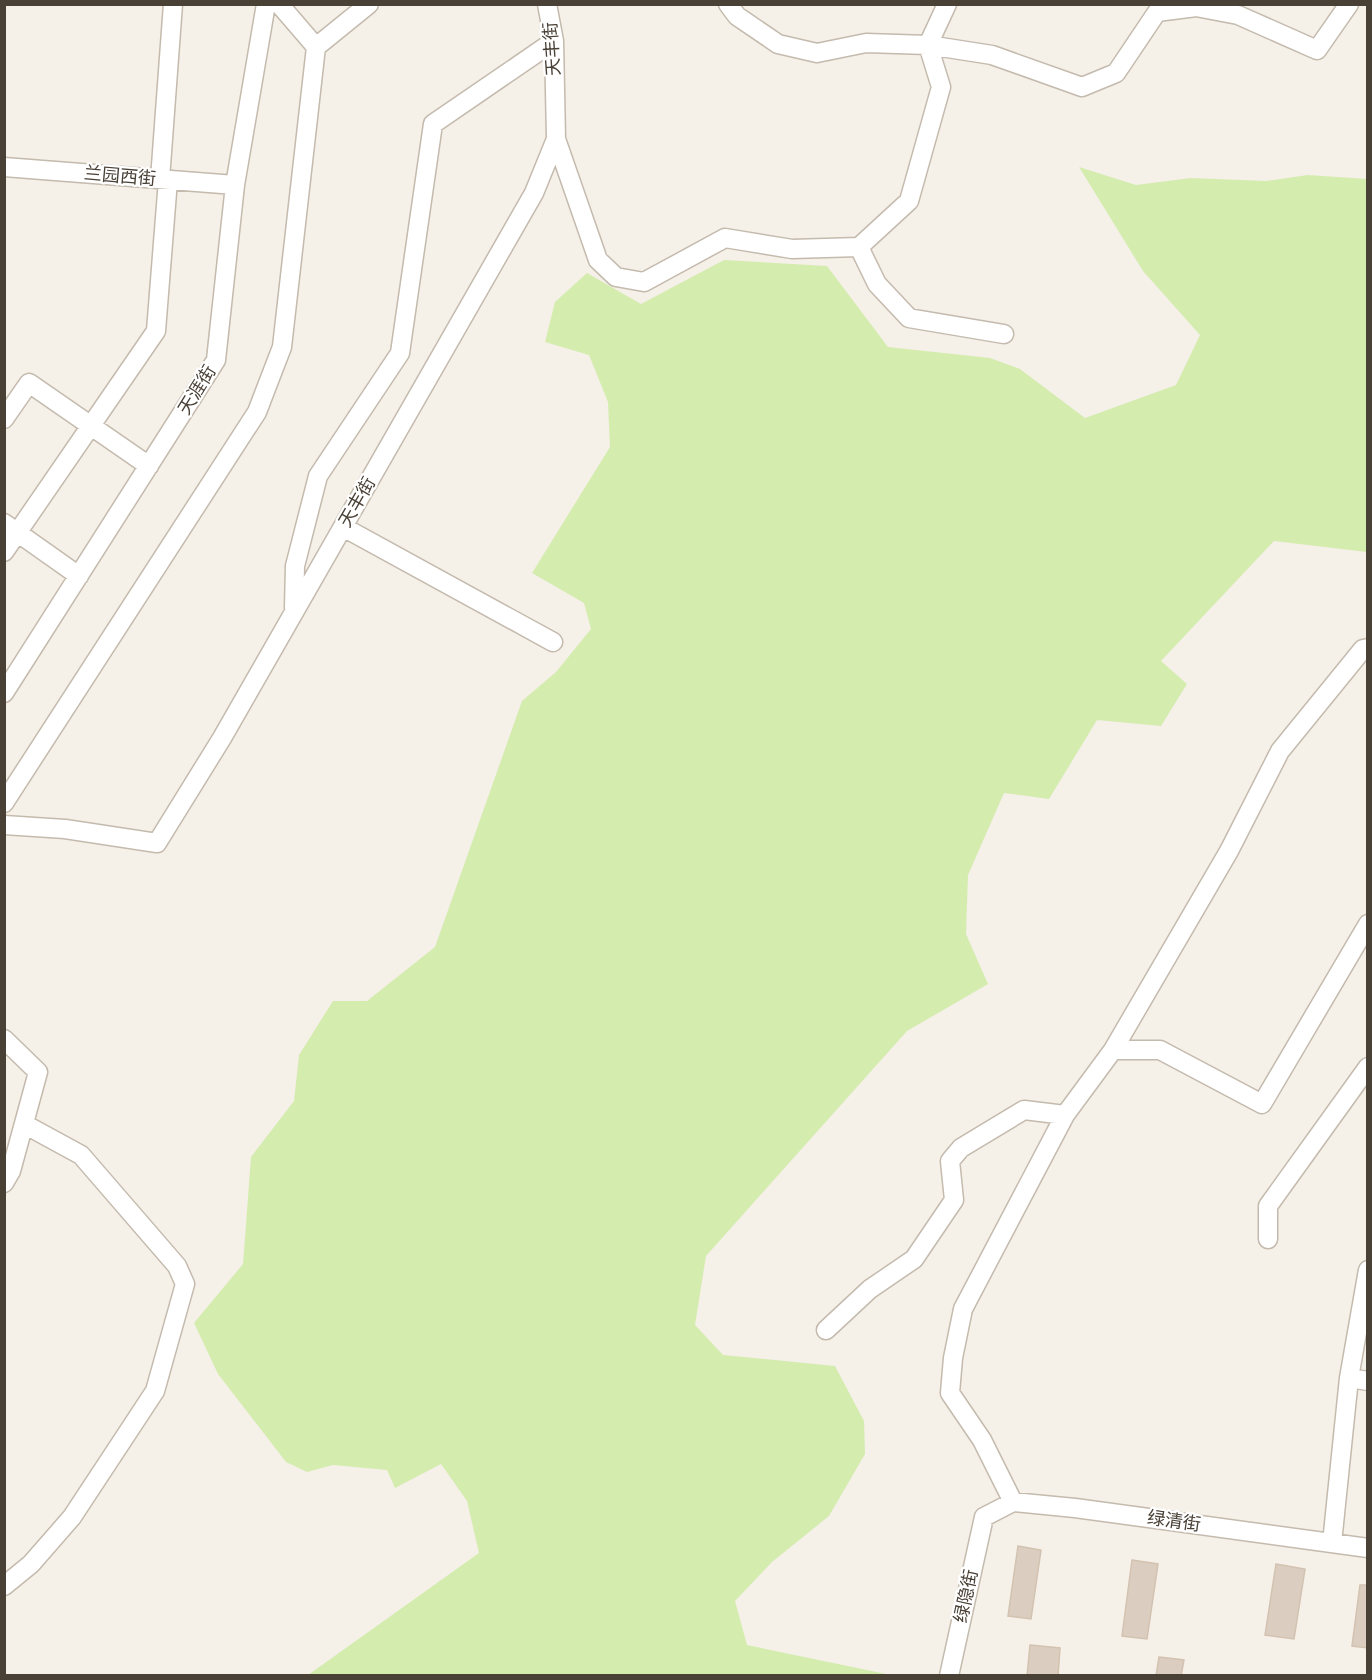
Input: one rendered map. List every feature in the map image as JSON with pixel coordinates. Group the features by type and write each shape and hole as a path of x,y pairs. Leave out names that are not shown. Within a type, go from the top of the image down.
{"street":[{"path":"4,552 11,528 92,425 156,331 173,4"},
{"name":"天涯街","path":"4,693 216,360 235,185 266,4"},
{"path":"279,4 316,47"},
{"path":"4,803 256,412 282,347 316,47 369,4"},
{"name":"天丰街","path":"4,825 65,830 157,843 343,527 534,194 556,139 554,40 547,4"},
{"path":"728,4 737,16 778,44 817,53 866,43 928,45 992,55 1082,87 1116,73 1157,12 1196,7 1238,15 1317,50 1349,4"},
{"path":"556,139 597,260 616,277 644,282 725,238 792,249 859,247 909,201 941,87 928,45 947,4"},
{"path":"293,613 295,566 318,476 400,353 433,124 554,40"},
{"name":"兰园西街","path":"4,167 235,185"},
{"path":"859,247 877,284 909,318 1004,334"},
{"path":"4,419 29,383 149,466"},
{"path":"343,527 553,642"},
{"path":"11,528 79,576"},
{"path":"1013,1502 982,1440 950,1393 953,1358 963,1309 1065,1114 1113,1050 1229,851 1280,751 1363,649 1368,648"},
{"path":"1113,1050 1160,1050 1262,1104 1368,924"},
{"path":"4,1040 38,1072 11,1171 4,1183"},
{"path":"1268,1239 1268,1206 1368,1067"},
{"path":"826,1330 870,1289 914,1259 954,1200 950,1161 962,1148 1024,1110 1065,1114"},
{"path":"4,1586 31,1564 72,1517 155,1390 185,1284 177,1266 81,1155 24,1124"},
{"path":"1332,1543 1349,1378 1368,1270"},
{"path":"1349,1378 1368,1382"},
{"name":"绿隐街","path":"949,1676 984,1517 1013,1502"},
{"name":"绿清街","path":"1013,1502 1076,1508 1368,1548"}],"green space":[{"path":"1079,167 1136,185 1191,178 1266,181 1308,175 1367,179 1367,552 1274,541 1161,661 1187,684 1161,726 1097,720 1049,799 1004,793 968,875 966,934 988,984 907,1031 706,1256 695,1325 723,1355 835,1366 864,1421 865,1454 829,1516 772,1562 735,1601 747,1645 891,1675 308,1675 479,1553 467,1501 441,1464 395,1488 387,1470 333,1465 307,1472 286,1462 218,1374 194,1323 243,1264 251,1157 294,1101 299,1055 333,1001 367,1001 435,947 522,701 556,672 591,629 584,603 532,573 610,447 608,402 589,355 545,342 555,302 587,273 641,304 724,260 827,266 888,347 990,358 1020,369 1085,418 1176,385 1200,335 1143,271"}],"building":[{"path":"1018,1546 1041,1550 1031,1619 1008,1616"},
{"path":"1132,1560 1158,1564 1147,1639 1122,1636"},
{"path":"1276,1564 1305,1569 1294,1639 1265,1635"},
{"path":"1360,1585 1368,1585 1368,1648 1352,1646"},
{"path":"1030,1645 1060,1648 1058,1676 1027,1676"},
{"path":"1159,1657 1184,1660 1181,1676 1156,1676"}]}
